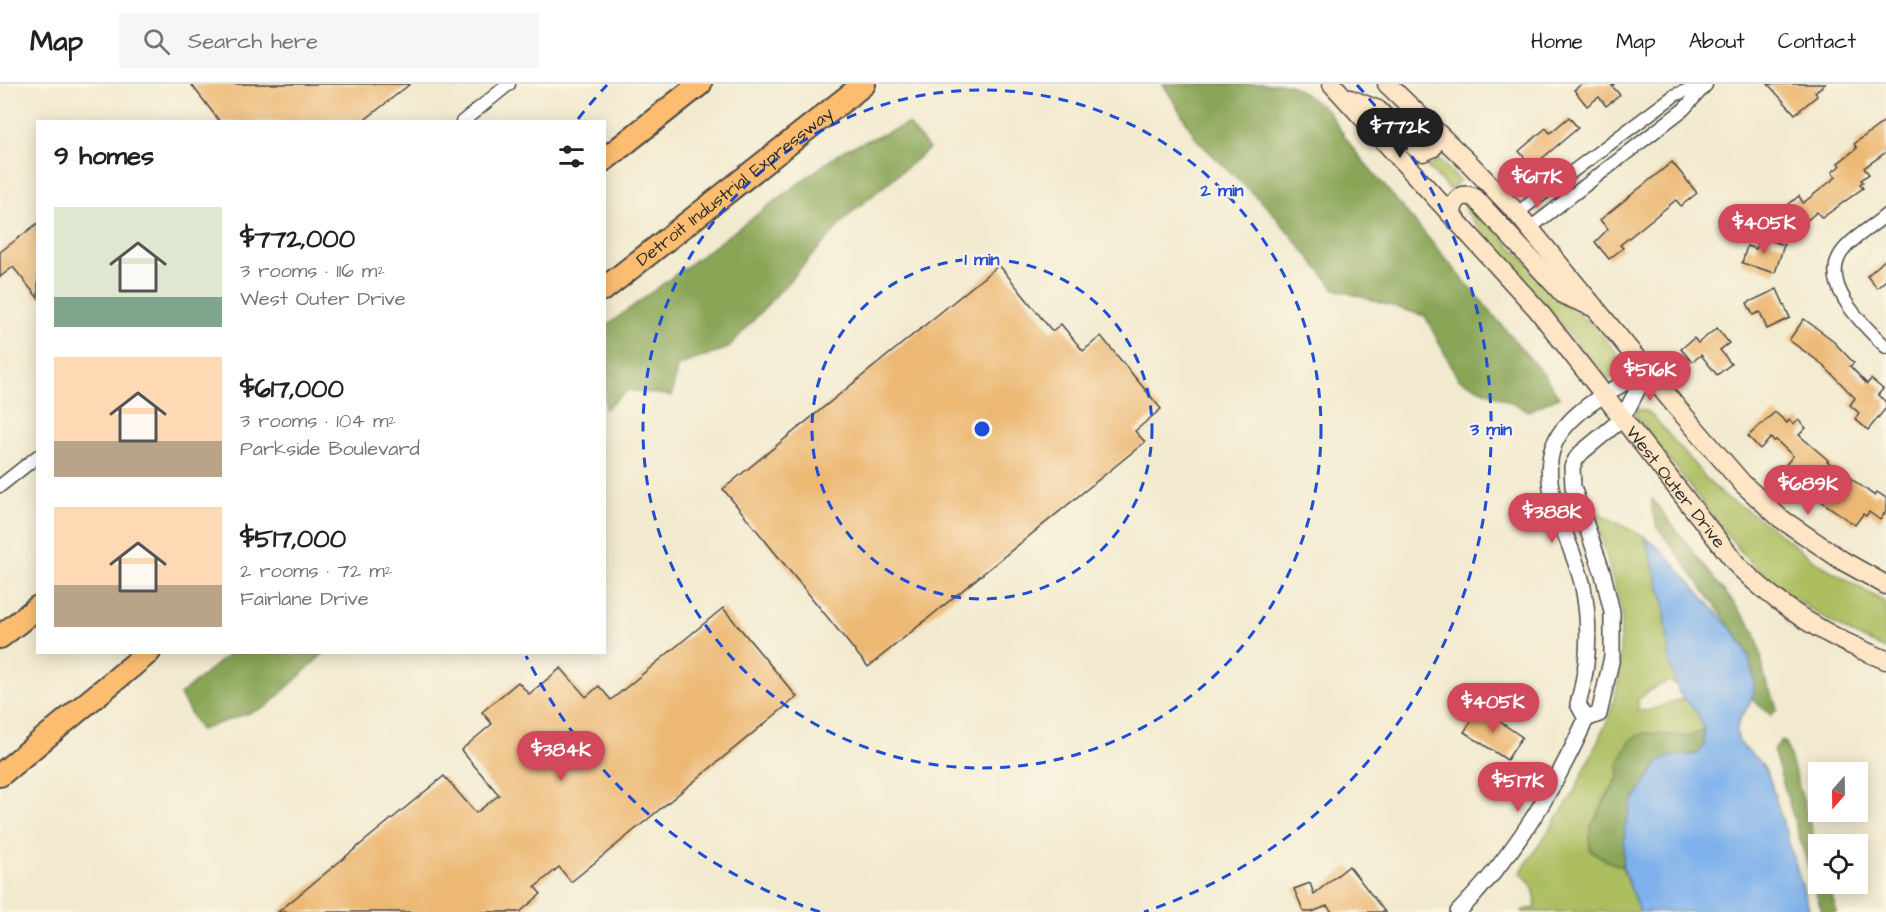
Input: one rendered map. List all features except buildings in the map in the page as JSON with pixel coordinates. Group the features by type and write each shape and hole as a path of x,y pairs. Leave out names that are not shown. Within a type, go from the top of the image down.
{"highway":[{"path":"606,158 700,84"},
{"name":"Detroit Industrial Expressway","path":"606,287 864,84"},
{"path":"0,637 36,610"},
{"path":"0,775 147,654"}],"main road":[{"name":"West Outer Drive","path":"1332,84 1537,309 1738,566 1768,594 1805,620 1846,644 1886,660"},
{"path":"1386,84 1517,213 1743,484 1780,518 1821,547 1884,578"},
{"path":"1346,98 1378,110 1416,148 1423,152 1432,148 1436,133"},
{"path":"1452,214 1455,202 1459,198 1464,195 1475,198 1564,295 1597,309"}],"street":[{"path":"464,120 509,84"},
{"path":"1517,213 1676,95 1705,84"},
{"path":"1530,228 1684,109 1705,84"},
{"path":"1886,215 1845,247 1839,256 1835,273 1841,295 1854,313 1886,347"},
{"path":"1586,719 1578,704 1585,680 1588,652 1587,617 1582,585 1554,501 1548,475 1552,450 1565,426 1603,394 1648,370"},
{"path":"1458,912 1478,892 1524,833 1563,768 1586,719 1599,714 1612,657 1612,612 1603,574 1573,487 1572,467 1582,452 1623,419 1648,370"},
{"path":"0,486 36,458"}],"green space":[{"path":"1163,84 1290,84 1327,110 1354,150 1544,375 1559,397 1529,411 1458,379 1425,316 1335,289 1272,212 1198,141"},
{"path":"908,124 929,149 850,214 728,348 677,366 672,396 628,390 606,408 606,327 844,150"},
{"path":"1438,158 1460,181 1450,190 1427,167 1434,164"},
{"path":"1468,203 1552,288 1566,306 1591,323 1616,352 1621,367 1618,372 1609,379 1603,375 1465,211 1464,206"},
{"path":"1638,409 1654,417 1710,483 1726,498 1755,515 1818,563 1886,603 1886,649 1847,631 1810,609 1744,556 1637,418 1635,412"},
{"path":"1652,499 1753,628 1765,679 1777,710 1771,715 1755,702 1752,695 1749,656 1742,642 1658,528 1652,511"},
{"path":"1594,511 1645,537 1664,601 1670,662 1677,685 1669,681 1650,690 1638,700 1638,710 1647,711 1684,698 1696,711 1704,729 1690,737 1644,733 1618,764 1619,776 1603,801 1607,861 1623,867 1639,912 1522,912 1535,908 1535,897 1531,884 1520,873 1572,796 1608,719 1618,686 1622,613"},
{"path":"229,654 323,654 266,707 200,730 180,695"},
{"path":"1704,729 1704,746 1698,754 1673,756 1660,761 1632,803 1625,827 1623,867 1607,861 1590,850 1590,828 1619,776 1618,764 1631,739 1644,733 1690,737"},
{"path":"1782,741 1786,743 1813,834 1808,834 1808,866 1773,750"},
{"path":"1817,894 1831,894 1837,912 1822,912"}],"water":[{"path":"1645,537 1663,552 1733,631 1748,656 1754,686 1749,705 1738,722 1737,734 1742,746 1768,774 1810,912 1639,912 1623,867 1625,827 1632,803 1660,761 1673,756 1698,754 1704,746 1704,729 1696,711 1679,693 1670,663 1664,601"}]}
